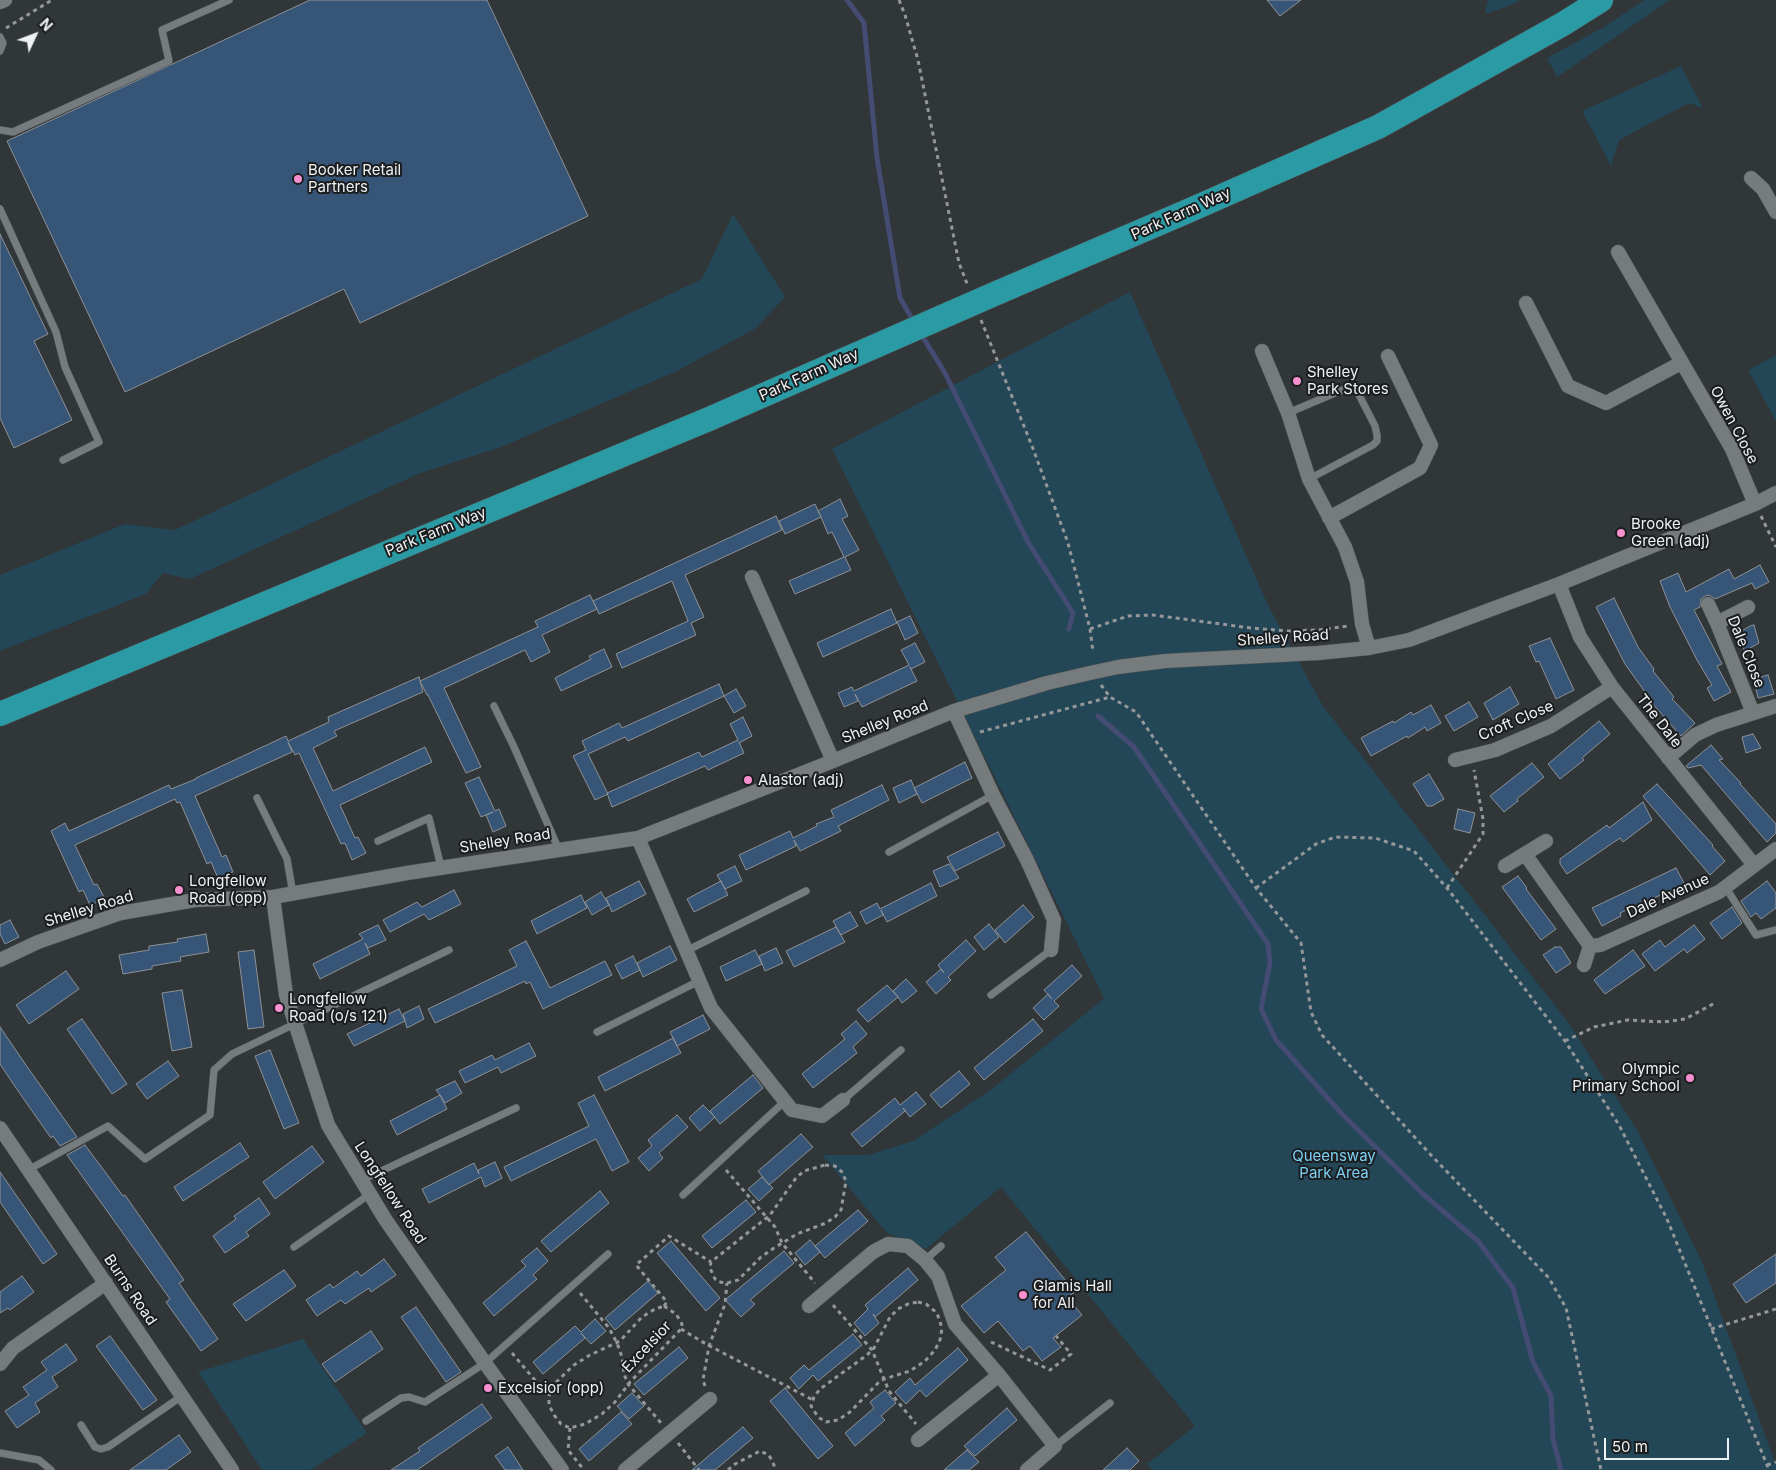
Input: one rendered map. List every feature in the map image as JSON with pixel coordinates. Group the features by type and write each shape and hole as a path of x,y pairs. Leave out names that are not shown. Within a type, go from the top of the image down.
{"highway":[{"name":"Park Farm Way","path":"0,714 709,419 1378,127 1563,24 1601,0"}],"street":[{"path":"0,2 5,0"},
{"path":"1751,178 1763,189 1776,212"},
{"name":"Owen Close","path":"1618,252 1732,449 1755,504"},
{"path":"1526,303 1568,386 1606,403 1681,363"},
{"path":"1262,351 1288,413 1309,478 1346,548 1356,582 1362,624 1369,648"},
{"path":"1329,518 1420,468 1431,445 1388,356"},
{"name":"Shelley Road","path":"0,960 38,942 121,912 195,900 273,897 441,868 638,838 954,711 1047,683 1118,667 1165,661 1318,653 1369,648 1409,640 1559,584 1755,504 1776,493"},
{"path":"752,577 833,761"},
{"name":"The Dale","path":"1559,584 1580,637 1612,686 1754,865"},
{"name":"Dale Close","path":"1708,604 1752,713"},
{"path":"1717,623 1748,607"},
{"name":"Croft Close","path":"1455,760 1495,750 1551,726 1612,686"},
{"name":"Dale Close","path":"1668,758 1695,735 1716,725 1776,706"},
{"path":"954,711 993,795 1028,860 1054,920 1051,950"},
{"path":"638,838 711,1008 792,1110 822,1116 843,1100"},
{"path":"1505,866 1546,841"},
{"name":"Dale Avenue","path":"1590,946 1600,945 1726,888 1776,849"},
{"path":"1525,854 1590,946 1584,966"},
{"name":"Longfellow Road","path":"273,897 286,995 328,1125 370,1194 485,1363 562,1470"},
{"name":"Burns Road","path":"0,1128 232,1470"},
{"path":"809,1306 873,1252 888,1244 908,1246 925,1260 938,1276 955,1324 999,1375 1055,1446 1027,1470"},
{"path":"1,1360 13,1348 106,1283"},
{"path":"918,1440 999,1375"},
{"path":"624,1470 710,1399"}],"lane":[{"path":"0,130 13,132 169,61 162,30 229,0"},
{"path":"0,36 3,43 0,51"},
{"path":"0,209 56,332 65,366 99,442 63,460"},
{"path":"1288,413 1349,387 1356,391 1375,426 1377,435 1373,445 1309,478"},
{"path":"494,706 559,850"},
{"path":"889,852 993,795"},
{"path":"257,798 287,859 293,894"},
{"path":"378,841 429,818 441,868"},
{"path":"1726,888 1756,935 1776,930"},
{"path":"686,951 806,892"},
{"path":"28,1170 108,1126 145,1159 210,1115 214,1070 232,1054 449,950"},
{"path":"991,995 1051,950"},
{"path":"597,1032 699,980"},
{"path":"843,1100 901,1050"},
{"path":"683,1195 785,1101"},
{"path":"362,1180 516,1108"},
{"path":"294,1247 370,1194"},
{"path":"925,1260 942,1246"},
{"path":"366,1421 401,1398 408,1397 426,1402 485,1363 608,1254"},
{"path":"81,1425 96,1447 101,1449 108,1447 182,1396"},
{"path":"1055,1446 1110,1402"},
{"path":"0,1453 39,1460 51,1470"}],"path":[{"path":"0,31 15,24 52,0"},
{"path":"899,0 918,60 959,263 969,289"},
{"path":"979,314 1032,446 1068,543 1094,652"},
{"path":"1755,504 1776,547"},
{"path":"1090,629 1128,616 1153,615 1288,631 1318,630 1362,624"},
{"path":"1099,682 1110,697 1136,712 1256,888 1301,943 1311,1012 1322,1035 1430,1154 1549,1278 1566,1308 1601,1470"},
{"path":"965,736 1110,697"},
{"path":"1447,888 1483,834 1483,819 1471,756"},
{"path":"1256,888 1316,844 1336,837 1375,838 1414,851 1447,888 1565,1041 1619,1125 1667,1219 1769,1470"},
{"path":"1565,1041 1594,1027 1628,1020 1664,1022 1685,1019 1714,1003"},
{"path":"830,1165 835,1166 842,1172 846,1181 844,1196 841,1210 835,1217 826,1223 797,1234 774,1248 761,1257 738,1280 727,1283 715,1280 710,1268 711,1262 770,1216 796,1178 804,1171 830,1165"},
{"path":"664,1306 667,1302 636,1265 669,1236 711,1262"},
{"path":"710,1399 703,1380 709,1346 724,1304 727,1283"},
{"path":"573,1285 609,1328 622,1357 624,1374 628,1384 699,1470"},
{"path":"918,1302 926,1304 937,1313 942,1328 940,1340 935,1350 925,1361 910,1371 884,1379 850,1412 838,1420 826,1422 818,1417 812,1406 813,1400 820,1389 874,1348 890,1317 898,1309 918,1302"},
{"name":"Excelsior","path":"552,1386 574,1365 590,1354 617,1343 642,1317 656,1309 664,1306 676,1314 682,1324 681,1329 628,1384 615,1402 602,1414 585,1424 570,1428"},
{"path":"1711,1329 1776,1309"},
{"path":"681,1329 709,1346 813,1400"},
{"path":"986,1344 989,1341 1050,1370 1071,1354 1056,1336"},
{"path":"505,1345 539,1385 552,1386 549,1405 561,1424 570,1428 568,1450 584,1470"},
{"path":"728,1470 735,1464 760,1451 769,1455 774,1464 773,1470"},
{"path":"1767,1465 1776,1462"}],"green space":[{"path":"1488,0 1520,0 1485,14"},
{"path":"1644,0 1670,0 1557,77 1547,58 1604,27"},
{"path":"1681,66 1703,108 1689,103 1619,140 1611,166 1582,111"},
{"path":"733,214 785,297 756,328 677,371 501,447 418,474 190,579 163,573 146,594 0,651 0,575 125,524 175,530 702,279"},
{"name":"Queensway Park Area","path":"1130,292 1268,605 1323,706 1570,1025 1637,1130 1702,1262 1776,1465 1776,1470 1152,1470 1147,1464 1195,1426 1001,1187 926,1249 887,1233 822,1155 868,1155 913,1141 989,1091 1104,998 832,449"},
{"path":"1776,355 1776,421 1748,370"},
{"path":"303,1339 367,1433 311,1470 262,1470 198,1372"}],"building":[{"name":"Booker Retail Partners","path":"310,0 487,0 588,216 360,323 344,289 125,392 7,141"},
{"path":"1267,0 1301,0 1280,16"},
{"path":"0,234 48,334 34,341 72,420 14,448 0,418"},
{"path":"840,499 848,516 842,519 859,550 845,557 851,570 795,594 789,581 844,557 832,532 828,534 821,517 785,534 779,521 815,504 818,511"},
{"path":"776,516 782,530 685,575 704,617 691,623 696,635 622,668 616,654 688,621 672,581 599,614 593,601"},
{"path":"1760,565 1769,582 1755,589 1752,583 1715,599 1709,595 1705,596 1701,599 1700,607 1694,610 1722,664 1717,666 1731,692 1714,701 1707,688 1712,685 1670,607 1660,581 1678,573 1686,592 1729,569 1734,579"},
{"path":"590,595 597,609 542,635 550,652 531,662 525,650 444,688 481,767 466,773 420,681 538,627 535,621"},
{"path":"1614,598 1638,647 1654,669 1653,671 1674,697 1672,699 1695,723 1681,736 1643,693 1645,692 1625,664 1596,607"},
{"path":"891,609 897,623 823,657 817,643"},
{"path":"910,616 918,633 905,640 897,622"},
{"path":"1754,625 1759,643 1745,651 1735,635"},
{"path":"1550,638 1574,690 1556,699 1539,661 1536,662 1529,646"},
{"path":"915,643 925,662 911,669 917,681 862,707 855,694 858,701 844,707 838,693 852,687 854,691 909,665 901,650"},
{"path":"604,649 612,667 561,691 555,678 591,659 589,656"},
{"path":"1768,675 1774,694 1758,698 1754,679"},
{"path":"419,677 423,692 334,731 337,736 313,748 333,791 425,747 432,762 340,805 355,838 358,837 366,853 352,860 345,843 341,844 299,753 295,755 288,742 292,752 195,796 222,857 226,855 233,872 218,878 211,862 207,864 180,802 177,803 175,799 75,845 94,885 97,884 105,899 90,905 83,890 79,892 51,831 65,823 69,831 169,785 171,789 196,779 286,736 288,741 329,722 328,717"},
{"path":"719,684 724,696 628,741 625,737 588,754 608,794 595,800 573,756 586,750 582,741 619,723 622,728"},
{"path":"1510,687 1519,704 1493,720 1484,703"},
{"path":"736,689 746,706 734,713 724,696"},
{"path":"1469,702 1478,717 1454,731 1445,716"},
{"path":"1431,705 1441,723 1427,731 1425,727 1408,738 1407,736 1371,756 1361,738 1393,721 1394,723 1411,712 1413,715"},
{"path":"743,717 752,736 739,743 744,753 708,770 705,766 612,807 607,793 699,752 702,757 738,740 730,724"},
{"path":"1599,721 1610,734 1582,758 1584,760 1560,779 1548,764"},
{"path":"1753,734 1761,748 1746,753 1742,737"},
{"path":"1711,745 1723,759 1719,760 1776,824 1776,833 1767,842 1701,765 1688,768 1686,766"},
{"path":"965,762 972,778 922,803 914,788"},
{"path":"1532,763 1544,777 1504,812 1490,796"},
{"path":"1429,774 1444,799 1432,806 1427,806 1413,784"},
{"path":"479,777 495,811 499,809 506,826 493,832 486,815 493,812 481,817 465,783"},
{"path":"911,780 917,794 899,803 893,788"},
{"path":"1657,784 1713,845 1725,861 1710,875 1643,796"},
{"path":"882,785 889,800 838,826 841,831 800,851 794,840 796,846 746,870 739,855 790,831 793,838 817,826 816,824 834,817 831,810"},
{"path":"1643,802 1652,820 1623,842 1620,838 1567,874 1560,864 1560,859 1607,825 1609,828"},
{"path":"1458,809 1475,813 1470,833 1454,829"},
{"path":"998,832 1005,846 955,871 947,857"},
{"path":"949,864 959,878 940,887 933,871"},
{"path":"735,866 742,881 725,889 717,875"},
{"path":"1676,868 1685,885 1620,913 1621,916 1602,926 1592,908"},
{"path":"1518,876 1556,929 1541,940 1502,887"},
{"path":"639,881 646,894 612,912 606,898"},
{"path":"721,881 728,895 694,912 687,899"},
{"path":"1767,881 1776,893 1776,908 1761,919 1756,913 1751,917 1741,901"},
{"path":"931,883 937,896 887,922 881,910 883,915 866,924 860,912 877,903 880,909"},
{"path":"454,890 461,904 429,920 424,914 390,932 383,920 417,902 422,907"},
{"path":"601,892 609,905 592,915 585,902"},
{"path":"581,895 587,908 537,934 531,921"},
{"path":"1023,905 1034,917 1005,943 995,930"},
{"path":"1732,907 1742,923 1722,939 1710,923"},
{"path":"850,912 858,926 841,935 833,921"},
{"path":"10,920 19,937 5,944 0,934 0,925"},
{"path":"989,924 999,937 984,950 974,937"},
{"path":"378,925 386,940 368,948 365,943 370,954 320,979 313,964 363,939 359,934"},
{"path":"1694,925 1705,939 1687,953 1684,949 1655,971 1642,954 1660,940 1665,947"},
{"path":"836,927 845,942 794,967 786,951"},
{"path":"206,934 209,952 180,957 181,961 152,966 152,969 123,974 119,955 149,950 149,946 178,942 177,939"},
{"path":"966,940 976,951 948,977 951,980 936,994 926,982 941,969 938,965"},
{"path":"526,941 550,988 605,961 612,975 543,1009 530,982 526,984 525,981 435,1023 428,1009 517,966 509,950"},
{"path":"670,946 677,960 643,977 637,963"},
{"path":"1555,947 1561,947 1571,963 1556,973 1543,955"},
{"path":"776,948 783,963 765,971 759,956"},
{"path":"254,950 264,1027 248,1029 238,952"},
{"path":"755,950 762,964 726,981 720,967"},
{"path":"1633,950 1645,966 1605,994 1594,980"},
{"path":"633,956 640,970 622,979 615,965"},
{"path":"1072,965 1082,976 1054,1001 1059,1006 1044,1020 1033,1008 1048,994 1044,990"},
{"path":"66,971 79,989 29,1024 16,1005"},
{"path":"906,979 917,991 902,1003 893,991"},
{"path":"887,985 898,997 868,1022 857,1010"},
{"path":"182,990 192,1047 172,1051 162,993"},
{"path":"419,1006 424,1019 407,1028 403,1014"},
{"path":"399,1009 405,1021 354,1046 347,1034"},
{"path":"703,1015 710,1029 677,1046 670,1032"},
{"path":"82,1019 127,1084 112,1094 67,1029"},
{"path":"1033,1019 1043,1031 984,1080 974,1068"},
{"path":"856,1021 867,1034 853,1047 857,1053 813,1088 802,1074 845,1039 841,1034"},
{"path":"0,1027 77,1137 60,1146 53,1136 51,1138 16,1088 0,1064"},
{"path":"673,1038 681,1053 605,1091 598,1077"},
{"path":"529,1043 536,1056 501,1073 498,1067 465,1083 459,1071 492,1055 495,1060"},
{"path":"270,1050 299,1123 284,1129 255,1056"},
{"path":"168,1061 179,1076 147,1099 136,1084"},
{"path":"959,1071 970,1084 941,1108 930,1095"},
{"path":"753,1075 763,1088 720,1124 710,1111"},
{"path":"455,1081 462,1093 445,1103 436,1090"},
{"path":"916,1092 926,1104 910,1117 903,1108 905,1111 862,1147 851,1134 895,1098 900,1105"},
{"path":"440,1095 447,1109 397,1135 390,1121"},
{"path":"594,1095 629,1162 612,1171 596,1139 511,1181 504,1167 589,1126 578,1103"},
{"path":"703,1105 715,1117 700,1131 689,1118"},
{"path":"677,1115 688,1127 659,1153 663,1158 649,1171 638,1158 652,1146 648,1140"},
{"path":"801,1134 813,1147 769,1185 758,1171"},
{"path":"240,1143 249,1157 183,1201 174,1187"},
{"path":"85,1145 123,1196 125,1195 184,1280 179,1283 218,1339 201,1351 166,1302 170,1299 67,1155"},
{"path":"312,1146 324,1162 275,1199 263,1182"},
{"path":"495,1162 502,1178 485,1187 481,1177 429,1203 422,1189 474,1163 479,1174 478,1170"},
{"path":"0,1172 57,1254 43,1264 0,1202"},
{"path":"762,1177 773,1188 759,1201 748,1189"},
{"path":"600,1191 609,1203 551,1252 541,1241"},
{"path":"259,1198 270,1214 246,1232 249,1236 225,1253 213,1236 236,1219 234,1216"},
{"path":"746,1200 756,1212 712,1248 702,1236"},
{"path":"858,1210 868,1221 825,1258 815,1246"},
{"name":"Glamis Hall for All","path":"1026,1232 1075,1292 1067,1297 1082,1315 1053,1338 1061,1347 1042,1361 1030,1346 1023,1351 998,1321 984,1333 961,1306 1006,1270 995,1257"},
{"path":"810,1240 820,1252 805,1265 795,1253"},
{"path":"671,1241 720,1298 706,1311 657,1253"},
{"path":"537,1248 548,1261 533,1275 537,1279 494,1316 483,1303 526,1266 521,1261"},
{"path":"784,1251 794,1263 750,1300 755,1304 741,1317 725,1300"},
{"path":"1776,1254 1776,1283 1746,1303 1733,1284"},
{"path":"384,1259 396,1275 371,1292 369,1288 345,1304 341,1300 317,1316 306,1300 330,1284 333,1288 357,1271 361,1276"},
{"path":"908,1268 918,1280 875,1317 879,1323 865,1336 854,1323 868,1309 865,1305"},
{"path":"284,1270 296,1286 246,1321 233,1304"},
{"path":"22,1276 34,1292 10,1310 8,1308 0,1313 0,1292"},
{"path":"648,1281 658,1293 615,1330 605,1318"},
{"path":"416,1307 461,1372 446,1382 401,1317"},
{"path":"595,1319 606,1331 591,1344 581,1333 585,1338 543,1374 533,1362 575,1326 581,1332"},
{"path":"371,1331 383,1349 335,1382 322,1364"},
{"path":"853,1334 862,1345 818,1381 813,1375 799,1389 790,1378 804,1365 809,1370"},
{"path":"110,1336 157,1400 143,1410 96,1346"},
{"path":"66,1344 77,1360 52,1377 58,1387 35,1403 40,1412 17,1428 5,1411 29,1395 23,1387 47,1370 41,1362"},
{"path":"679,1347 688,1358 644,1395 634,1384"},
{"path":"958,1348 968,1360 926,1397 920,1390 906,1404 895,1392 910,1378 915,1385"},
{"path":"785,1388 833,1446 818,1459 770,1401"},
{"path":"885,1390 896,1403 881,1416 885,1420 855,1446 845,1433 874,1408 870,1402"},
{"path":"632,1393 644,1406 629,1419 617,1406"},
{"path":"482,1404 492,1418 417,1470 391,1470 420,1451 418,1448"},
{"path":"1007,1408 1017,1420 975,1456 964,1446"},
{"path":"621,1412 632,1424 589,1461 579,1449"},
{"path":"743,1427 753,1438 715,1470 692,1470"},
{"path":"179,1435 191,1452 166,1470 130,1470"},
{"path":"508,1447 523,1470 505,1470 495,1456"},
{"path":"1127,1448 1139,1461 1130,1470 1103,1470"},
{"path":"967,1450 979,1462 969,1470 944,1470"}],"waterway":[{"path":"847,0 864,23 877,158 900,298 914,322"},
{"path":"921,334 945,373 1028,542 1073,613 1069,629"},
{"path":"1098,716 1134,747 1268,944 1270,963 1261,1009 1276,1040 1341,1113 1423,1194 1478,1241 1513,1288 1533,1362 1551,1396 1553,1439 1561,1470"}],"place":[{"name":"Booker Retail Partners","path":"298,179"},
{"name":"Shelley Park Stores","path":"1297,381"},
{"name":"Brooke Green (adj)","path":"1621,533"},
{"name":"Alastor (adj)","path":"748,780"},
{"name":"Longfellow Road (opp)","path":"179,890"},
{"name":"Longfellow Road (o/s 121)","path":"279,1008"},
{"name":"Olympic Primary School","path":"1690,1078"},
{"name":"Glamis Hall for All","path":"1023,1295"},
{"name":"Excelsior (opp)","path":"488,1388"}]}
